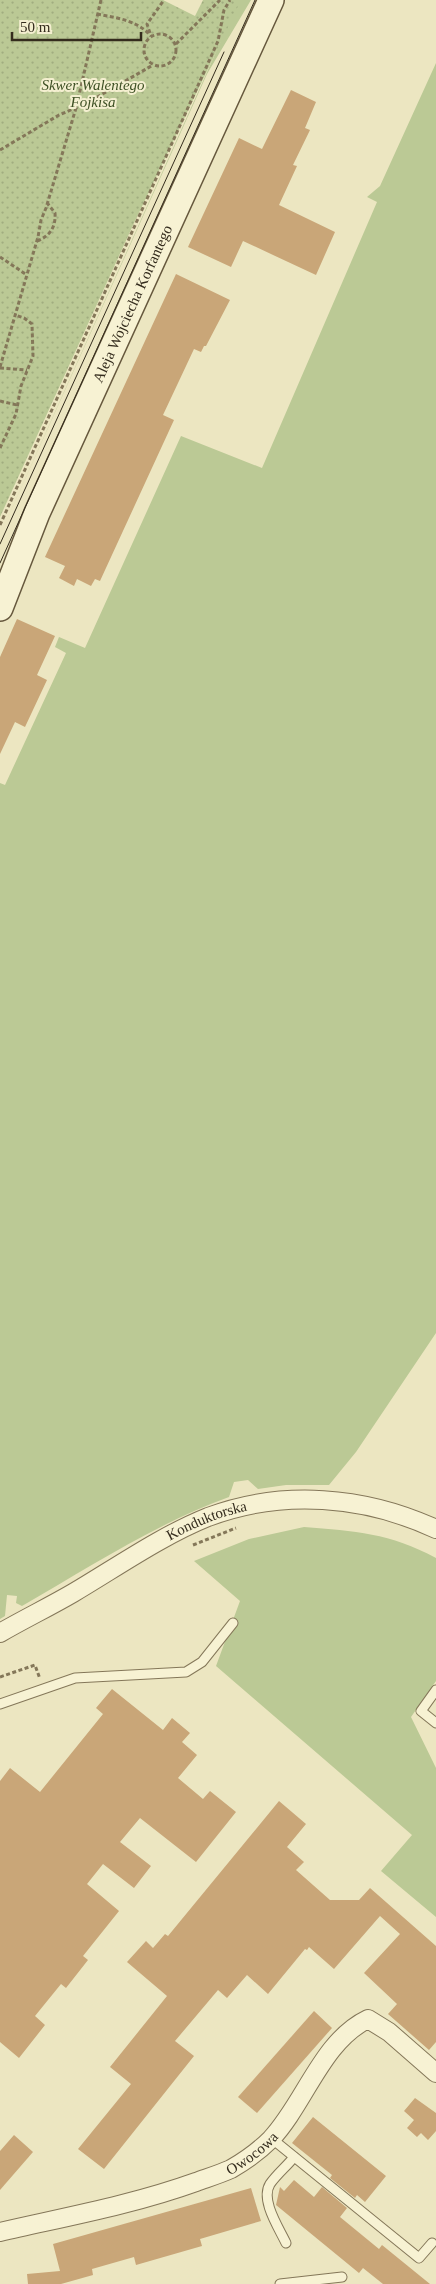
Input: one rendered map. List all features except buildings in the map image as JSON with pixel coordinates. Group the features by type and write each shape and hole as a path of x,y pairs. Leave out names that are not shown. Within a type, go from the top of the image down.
{"main road":[{"name":"Aleja Wojciecha Korfantego","path":"0,608 37,512 271,0"}],"street":[{"name":"Konduktorska","path":"0,1632 173,1534 208,1518 241,1507 306,1498 335,1501 390,1511 436,1529"},
{"name":"Owocowa","path":"0,2232 159,2196 231,2169 260,2149 284,2124 335,2044 353,2026 368,2019 389,2032 436,2074"}],"lane":[{"path":"0,1704 44,1687 75,1678 186,1672 202,1662 233,1623"},
{"path":"436,1690 421,1712 436,1723"},
{"path":"271,2138 419,2258 432,2243"},
{"path":"286,2243 267,2193 270,2184 294,2157"},
{"path":"280,2284 342,2277"}],"path":[{"path":"27,370 0,367 37,241 41,220 48,203 76,108 101,0"},
{"path":"151,36 147,24 164,0"},
{"path":"176,44 220,0"},
{"path":"0,525 218,41 224,10 230,0"},
{"path":"97,14 133,23 144,28 151,36"},
{"path":"165,34 176,44 177,51 173,61 164,66 153,65 148,62 144,52 146,41 151,36 165,34"},
{"path":"0,150 58,115 76,108 153,65"},
{"path":"37,241 48,235 54,226 55,213 48,203"},
{"path":"0,257 27,275"},
{"path":"0,446 16,414 27,370 34,352 32,324 24,318 15,316"},
{"path":"0,401 17,405"},
{"path":"188,1547 240,1527"},
{"path":"0,1677 35,1665 44,1687"}],"green space":[{"name":"Skwer Walentego Fojkisa","path":"0,0 163,0 195,16 203,0 241,0 134,223 0,517"},
{"path":"234,0 251,0 207,74 0,535 220,43"},
{"path":"436,63 436,1333 356,1452 329,1485 286,1485 258,1489 248,1480 234,1482 229,1497 149,1533 22,1606 16,1603 17,1596 7,1595 5,1616 0,1619 0,783 5,785 66,653 55,647 59,637 85,648 181,436 262,468 377,202 367,197 380,186"},
{"path":"304,1527 356,1532 387,1538 436,1558 436,1681 411,1717 436,1768 436,1917 381,1871 412,1835 216,1666 240,1601 194,1561 249,1539"}],"tram line":[{"path":"0,563 255,0"},
{"path":"0,544 224,52"}]}
